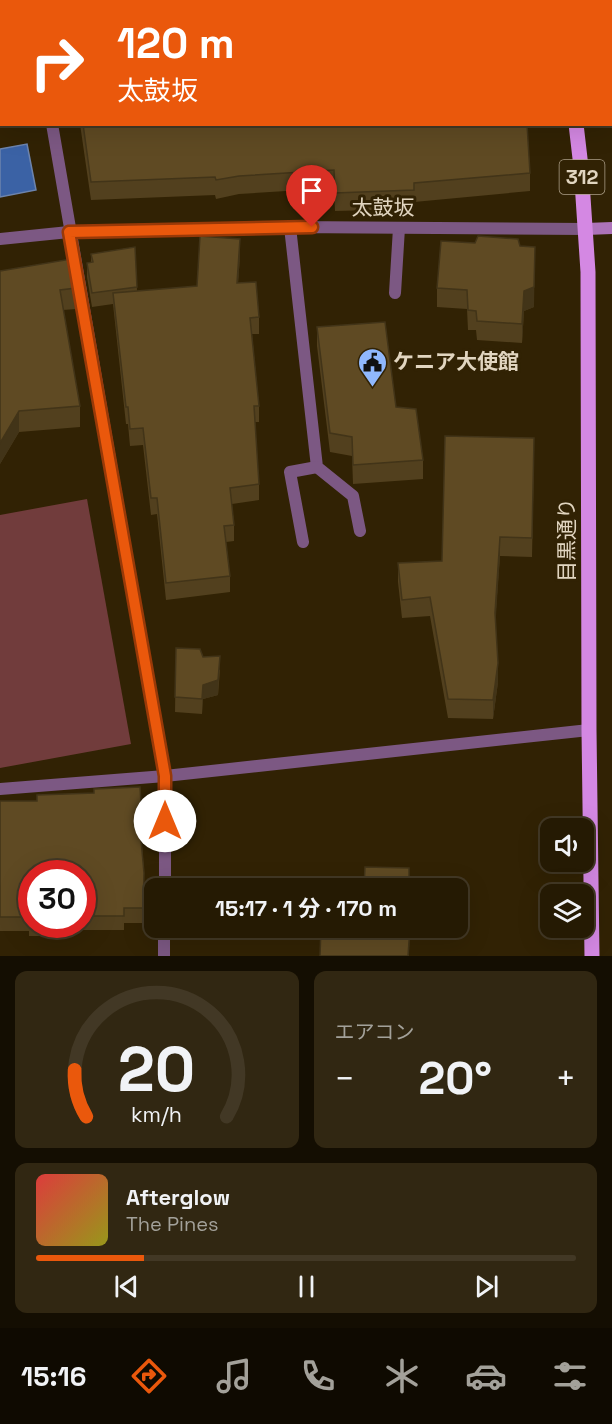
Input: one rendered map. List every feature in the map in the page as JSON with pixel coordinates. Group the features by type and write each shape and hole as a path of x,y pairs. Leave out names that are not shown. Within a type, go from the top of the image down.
{"main road":[{"name":"目黒通り","path":"576,126 588,272 591,956"}],"street":[{"path":"52,126 165,776 165,878"},
{"path":"290,227 317,467 353,496 360,531"},
{"name":"太鼓坂","path":"0,239 69,232 290,227 586,229"},
{"path":"395,293 399,228"},
{"path":"586,229 612,228"},
{"path":"303,542 290,472 317,467"},
{"path":"0,789 165,776 589,730"},
{"path":"164,938 164,956"}],"shaded area":[{"path":"87,499 131,744 0,768 0,515"}],"water":[{"path":"27,144 36,190 0,197 0,149"}],"building":[{"path":"83,126 527,126 530,173 414,183 414,190 335,193 334,170 239,176 216,180 215,177 91,182"},
{"path":"200,236 240,239 237,283 256,282 259,317 250,318 259,406 254,406 259,484 230,488 234,525 224,526 230,576 166,583 157,498 151,498 143,428 130,429 113,293 197,286"},
{"path":"478,236 518,239 520,246 535,247 534,287 524,291 522,324 477,321 476,311 468,310 467,290 437,288 441,241 475,243"},
{"path":"135,247 137,287 92,293 87,263 93,262 91,254"},
{"path":"71,259 76,288 60,290 80,406 19,411 0,443 0,271"},
{"path":"385,322 396,407 416,409 423,460 353,465 352,437 330,433 317,327"},
{"path":"445,436 534,438 532,538 500,537 495,613 498,663 493,700 448,699 430,597 402,600 398,563 442,561"},
{"path":"176,648 200,649 203,657 220,656 218,680 203,685 202,699 175,697"},
{"path":"140,787 142,818 139,818 144,873 143,908 124,908 124,916 96,916 96,860 18,860 18,917 0,917 0,801 37,801 37,795 94,793 94,789"},
{"path":"365,867 409,868 409,878 364,878"},
{"path":"321,938 409,938 408,956 320,956"}],"place":[{"name":"ケニア大使館","path":"372,388"}],"route":[{"path":"165,821 165,776 69,232 312,227"}]}
